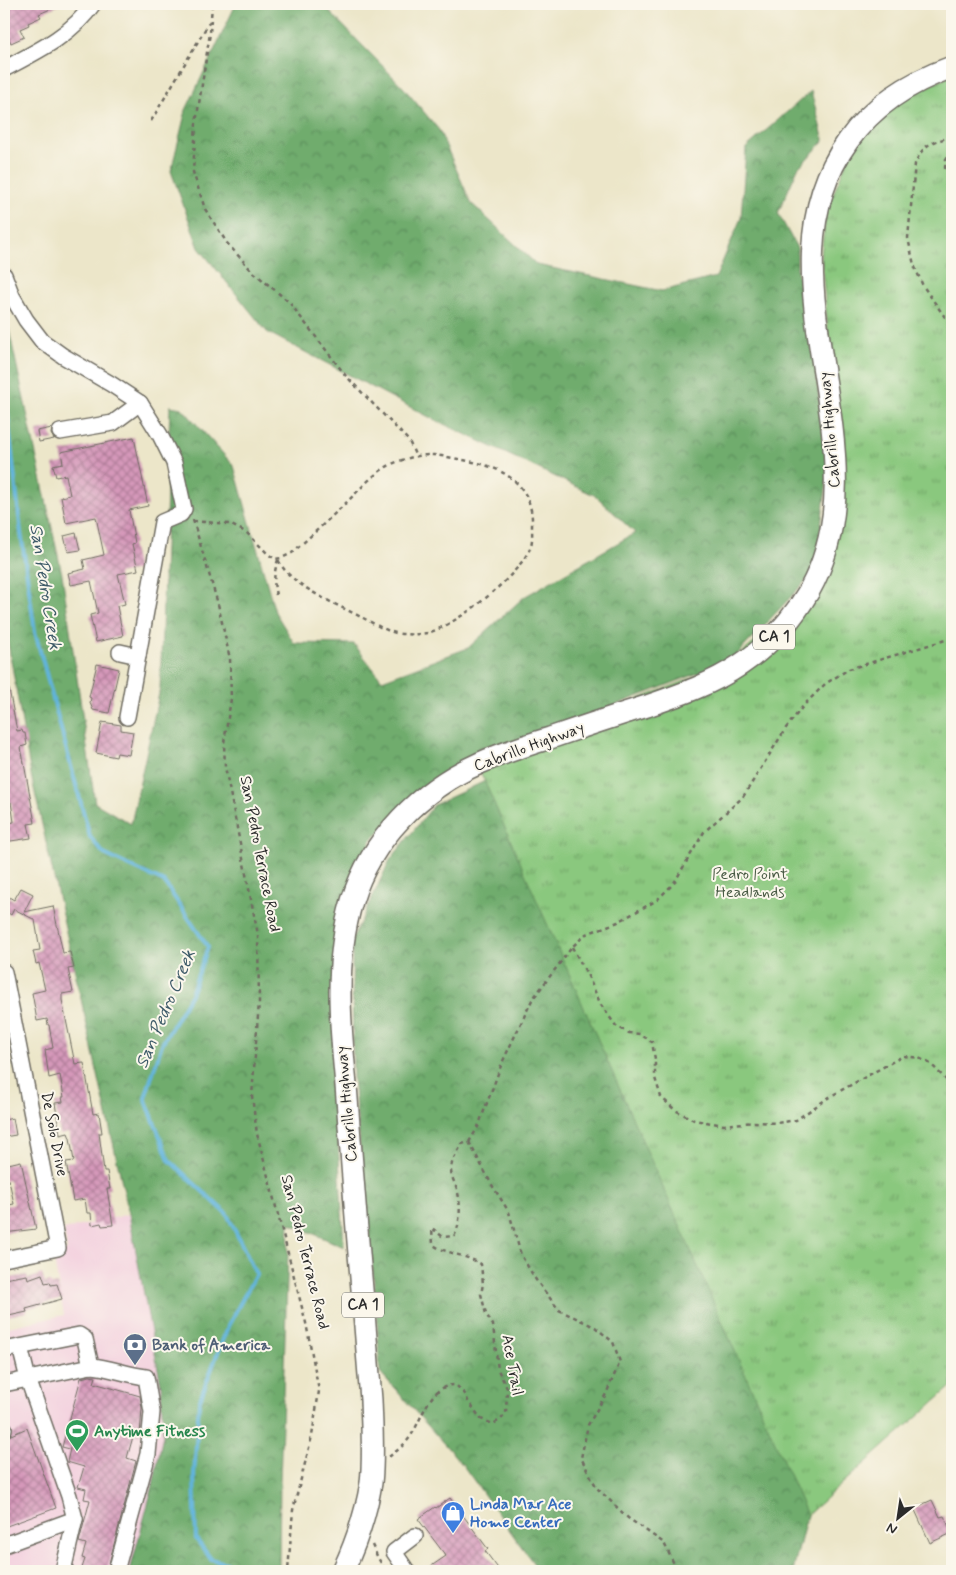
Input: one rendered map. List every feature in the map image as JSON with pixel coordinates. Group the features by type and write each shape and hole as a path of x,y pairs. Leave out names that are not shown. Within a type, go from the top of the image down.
{"highway":[{"name":"Cabrillo Highway","path":"343,1571 356,1542 364,1513 370,1487 373,1454 370,1389 342,1048 340,990 343,944 359,882 372,856 391,829 412,807 446,781 490,759 676,696 716,679 739,666 761,650 781,630 798,608 814,582 825,554 832,528 836,489 835,453 813,282 813,232 817,209 828,176 838,155 868,117 885,101 906,87 952,68"}],"street":[{"path":"4,69 43,48 67,31 93,4"},
{"path":"4,275 21,312 42,341 140,403 160,435 174,463 184,509 181,514 162,522 127,717"},
{"path":"60,432 113,423 140,403"},
{"path":"120,652 138,656"},
{"name":"De Solo Drive","path":"4,972 58,1248 4,1258"},
{"path":"4,1350 79,1335 85,1339 91,1366"},
{"path":"20,1347 28,1379 69,1496 75,1519 63,1571"},
{"path":"4,1384 91,1366 131,1376 146,1377 152,1412 148,1454 116,1571"},
{"path":"4,1545 75,1519"},
{"path":"407,1571 394,1552 414,1536"}],"path":[{"path":"212,4 196,123 193,172 205,209 227,243 252,271 289,302 346,376 409,441 416,457"},
{"path":"151,121 211,19"},
{"path":"952,137 924,147 918,155 915,164 908,238 914,266 923,286 952,326"},
{"path":"952,150 946,159 945,168 952,177"},
{"path":"193,521 229,524 246,532 268,554 275,558 278,558 282,558 292,554 389,465 416,457 432,455 480,463 504,473 520,486 529,500 532,521 531,547 522,564 504,583 475,606 443,626 427,633 403,635 382,628 318,595 289,576 281,567 278,558"},
{"name":"San Pedro Terrace Road","path":"182,500 193,521 218,604 230,659 231,699 224,743 225,767 258,935 259,1002 252,1096 257,1134 306,1323 319,1391 312,1436 293,1510 288,1571"},
{"path":"276,594 273,584 278,558"},
{"name":"Ace Trail","path":"387,1461 389,1456 407,1441 429,1402 438,1391 448,1385 456,1385 466,1395 468,1401 482,1419 493,1424 506,1414 507,1388 498,1370 493,1324 486,1314 480,1294 483,1284 481,1264 441,1250 433,1245 432,1228 443,1237 454,1236 458,1231 459,1201 451,1170 454,1158 462,1144 469,1142 478,1127 502,1063 532,1000 572,947 586,934 618,922 657,900 674,883 704,832 743,797 786,728 804,705 825,684 849,668 952,638"},
{"path":"572,947 587,974 600,1005 616,1026 628,1033 640,1034 652,1042 655,1059 655,1078 661,1097 676,1110 694,1120 724,1125 754,1122 777,1123 796,1120 830,1096 903,1056 919,1058 931,1064 952,1086"},
{"path":"469,1142 509,1212 521,1255 536,1280 559,1310 595,1327 613,1342 620,1362 606,1394 588,1425 581,1458 597,1488 628,1518 664,1543 676,1571"},
{"path":"371,1541 376,1556 386,1571"}],"shaded area":[{"path":"129,1214 161,1385 163,1435 153,1485 130,1571 4,1571 4,1328 64,1315 53,1255 67,1250 64,1230"}],"green space":[{"path":"236,4 322,4 403,87 439,130 471,203 537,265 662,291 716,277 741,218 746,148 811,91 824,141 798,168 778,213 797,248 797,271 815,365 828,473 815,571 732,660 613,706 461,761 372,839 337,922 334,1071 344,1247 289,1223 279,1567 276,1571 130,1571 153,1485 163,1435 161,1385 129,1214 31,775 4,620 4,307 62,574 95,803 131,824 160,689 170,406 182,408 234,466 275,612 294,643 354,644 382,680 468,648 524,597 635,533 596,496 431,418 267,332 199,248 171,171 186,110"},
{"name":"Pedro Point Headlands","path":"952,75 952,1386 807,1515 476,762 729,664 797,606 822,562 840,465 821,256 826,211 852,149 899,100"},
{"path":"547,752 843,1482 807,1515 793,1571 539,1571 462,1464 380,1372 376,1302 353,1078 352,940 390,860 434,805"}],"building":[{"path":"4,4 62,4 39,14 41,17 20,29 24,37 11,43 4,28"},
{"path":"52,428 51,434 54,439 39,442 37,431"},
{"path":"134,437 148,506 129,510 135,543 132,544 138,570 118,574 125,604 117,606 123,636 96,642 90,615 98,613 91,581 71,585 68,573 85,569 83,560 104,555 96,517 66,523 61,497 70,495 66,475 56,477 53,465 63,463 61,452"},
{"path":"76,533 80,550 68,552 64,536"},
{"path":"97,664 119,669 109,713 93,710 90,703 91,698 89,697"},
{"path":"4,689 9,689 17,731 22,730 25,733 27,745 21,747 35,823 28,824 31,838 4,842 4,824 14,822 11,802 7,802 6,797 4,797"},
{"path":"102,722 121,725 121,730 133,732 129,755 117,753 116,757 96,753"},
{"path":"21,888 33,894 24,912 53,906 63,953 70,952 74,968 68,969 73,992 62,994 62,1000 75,1064 84,1063 93,1114 99,1113 102,1133 99,1133 104,1171 107,1171 110,1189 107,1189 113,1225 102,1226 101,1223 92,1225 91,1213 87,1213 85,1199 73,1201 66,1162 74,1161 70,1138 68,1133 60,1135 55,1103 63,1102 62,1097 64,1097 60,1075 49,1078 45,1050 53,1048 49,1025 47,1019 37,1021 32,993 45,990 39,963 36,964 33,951 40,950 35,920 14,909 11,915 4,910 4,894 14,900"},
{"path":"13,1118 16,1135 4,1137 4,1120"},
{"path":"21,1161 36,1229 4,1233 4,1206 14,1204 9,1180 4,1181 4,1165"},
{"path":"42,1274 45,1283 57,1284 62,1299 26,1309 27,1312 4,1317 4,1279 27,1275 28,1279"},
{"path":"96,1377 94,1383 140,1396 142,1408 140,1435 134,1433 127,1458 136,1461 107,1571 81,1571 85,1559 82,1558 86,1544 79,1542 90,1500 84,1499 86,1489 78,1487 84,1467 67,1462 70,1449 62,1447 81,1378"},
{"path":"27,1428 56,1508 4,1527 4,1438"},
{"name":"Linda Mar Ace Home Center","path":"450,1498 488,1549 485,1551 500,1571 424,1571 446,1556 418,1519"},
{"path":"932,1500 940,1517 944,1516 952,1533 930,1543 914,1508"}],"waterway":[{"name":"San Pedro Creek","path":"4,393 35,632 90,837 104,854 164,882 208,947 191,994 162,1044 145,1098 169,1160 227,1214 256,1274 228,1326 199,1402 194,1475 196,1539 211,1559 229,1564 234,1571"}],"place":[{"name":"Bank of America","path":"135,1366"},
{"name":"Anytime Fitness","path":"77,1452"},
{"name":"Linda Mar Ace Home Center","path":"453,1534"}]}
